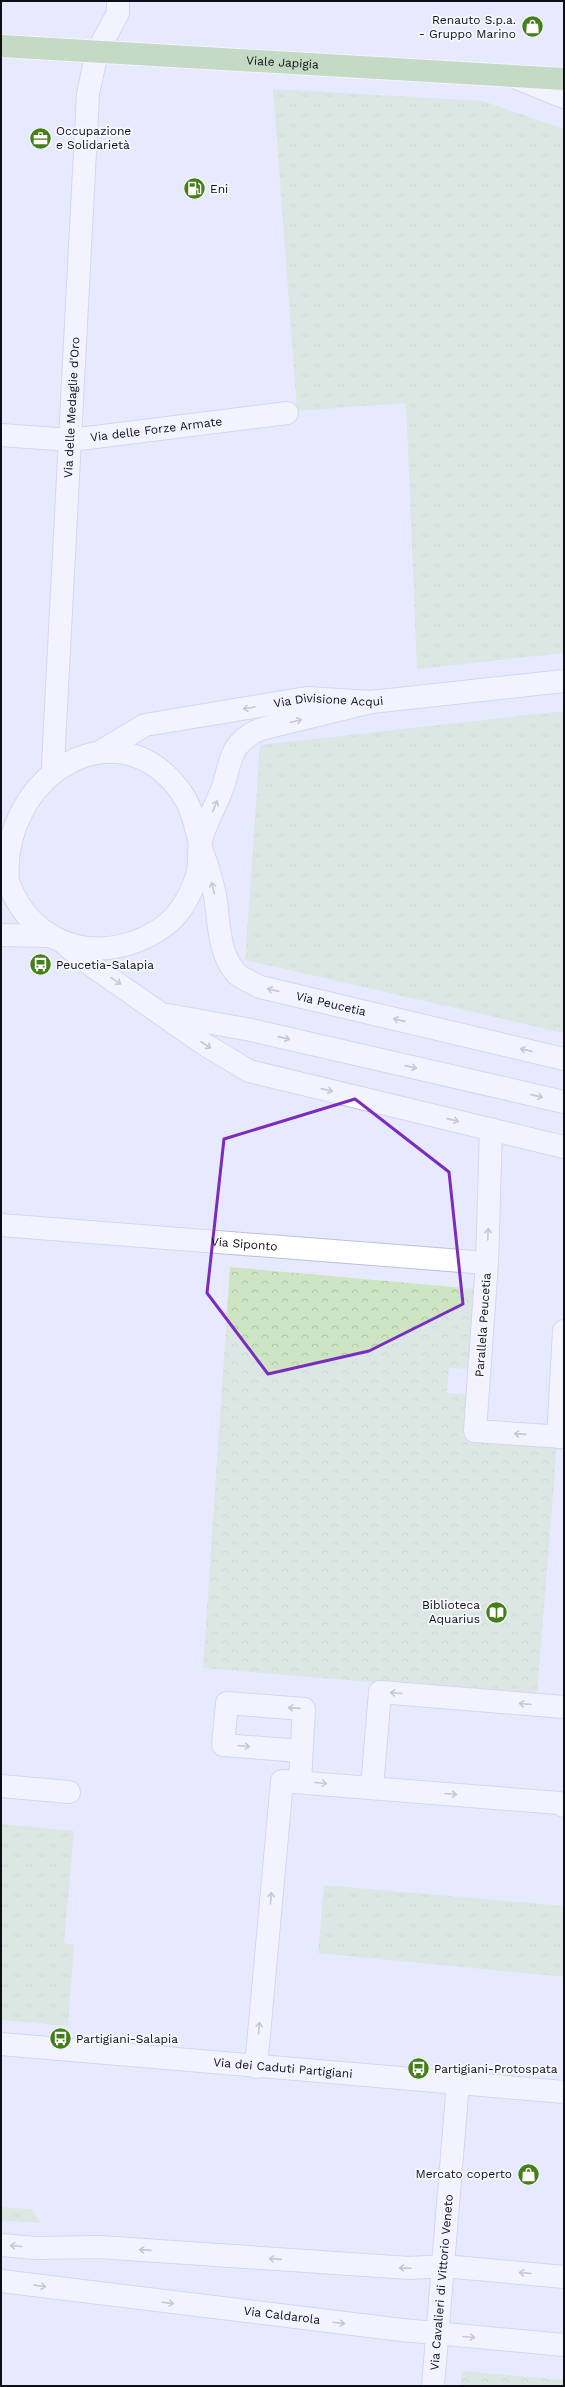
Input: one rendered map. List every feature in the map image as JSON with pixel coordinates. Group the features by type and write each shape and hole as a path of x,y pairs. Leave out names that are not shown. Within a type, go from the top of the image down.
{"main road":[{"name":"Viale Japigia","path":"1,46 564,79"}],"street":[{"name":"Via delle Medaglie d'Oro","path":"53,764 88,94 97,52 118,13 118,1"},
{"path":"514,77 564,97"},
{"name":"Via delle Forze Armate","path":"1,435 71,440 287,413"},
{"name":"Via Divisione Acqui","path":"100,752 145,725 307,698 371,702 564,681"},
{"name":"Via Peucetia","path":"1,935 57,939 90,949 119,948 147,938 170,921 188,898 198,871 200,842 236,748 252,733 371,702"},
{"name":"Via Peucetia","path":"564,1059 260,987 237,973 225,953 214,892 193,813 178,788 156,768 130,756 100,752 76,755 53,764 16,791 2,842 7,892 29,919 88,963 204,1044 249,1071 564,1147"},
{"name":"Via Peucetia","path":"163,1014 251,1030 564,1102"},
{"name":"Parallela Peucetia","path":"491,1129 487,1263 475,1430 561,1437"},
{"name":"Via Siponto","path":"1,1225 487,1263"},
{"path":"561,1437 564,1331"},
{"path":"372,1788 380,1692 564,1707"},
{"path":"300,1781 301,1751"},
{"path":"256,2067 282,1781 300,1781 559,1803 564,1806"},
{"path":"1,1786 69,1792"},
{"name":"Via dei Caduti Partigiani","path":"1,2044 256,2067 564,2092"},
{"name":"Via Cavalieri di Vittorio Veneto","path":"433,2386 458,2083"},
{"path":"1,2245 36,2248 99,2247 409,2268 444,2266 564,2277"},
{"name":"Via Caldarola","path":"1,2281 78,2292 437,2334 564,2345"}],"highlighted area":[{"path":"355,1099 449,1172 463,1304 369,1351 268,1374 207,1293 224,1139"}],"green space":[{"path":"273,89 483,101 564,129 564,653 417,669 406,403 297,411"},
{"path":"564,711 564,1033 245,960 260,745"},
{"path":"230,1267 476,1289 468,1369 449,1368 447,1393 466,1395 463,1436 557,1444 537,1696 203,1668"},
{"path":"1,1824 74,1831 64,1943 74,1945 68,2026 1,2020"},
{"path":"324,1885 564,1906 564,1977 318,1953"},
{"path":"1,2207 31,2209 41,2223 1,2221"},
{"path":"462,2371 564,2380 564,2386 460,2386"}],"place":[{"name":"Renauto S.p.a. - Gruppo Marino","path":"532,27"},
{"name":"Occupazione e Solidarietà","path":"41,138"},
{"name":"Eni","path":"195,189"},
{"name":"Peucetia-Salapia","path":"41,965"},
{"name":"Biblioteca Aquarius","path":"496,1612"},
{"name":"Partigiani-Salapia","path":"61,2039"},
{"name":"Partigiani-Protospata","path":"419,2069"},
{"name":"Mercato coperto","path":"528,2174"}]}
